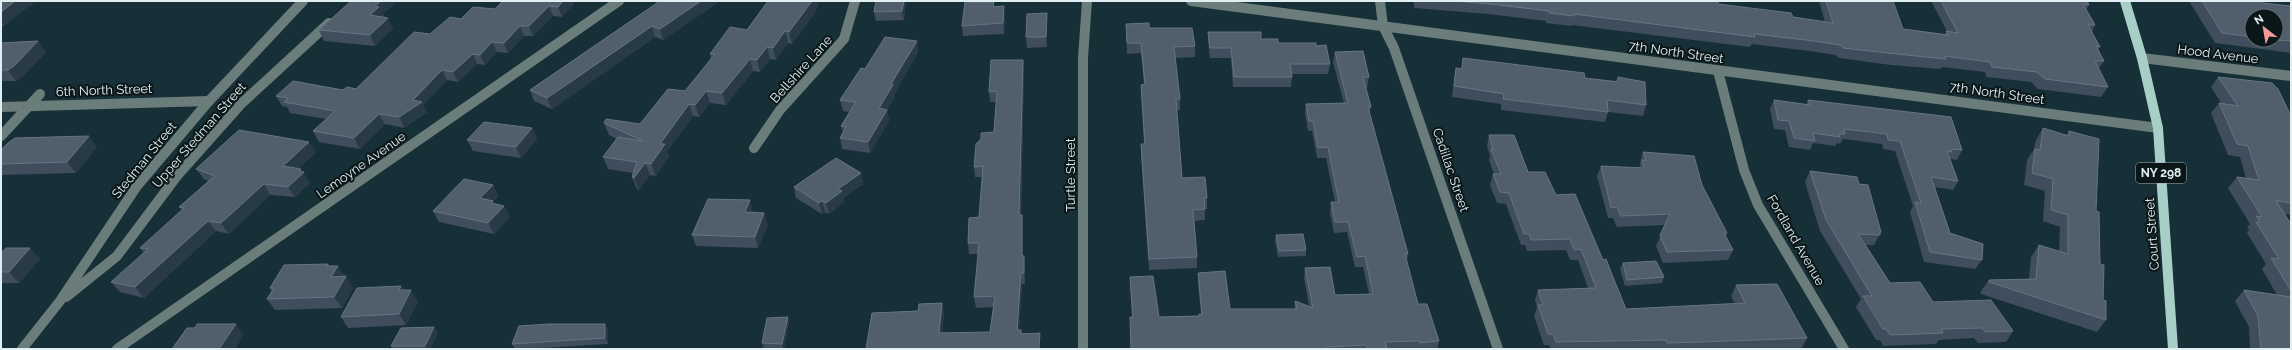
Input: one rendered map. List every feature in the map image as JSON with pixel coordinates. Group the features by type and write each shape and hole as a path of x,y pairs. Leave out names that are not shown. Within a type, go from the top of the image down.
{"main road":[{"name":"Court Street","path":"2125,1 2142,58 2158,128 2173,349"}],"street":[{"name":"Stedman Street","path":"22,349 60,301 137,186 209,102 303,1"},
{"name":"Lemoyne Avenue","path":"117,349 619,1"},
{"name":"Bellshire Lane","path":"754,148 780,110 844,39 855,1"},
{"name":"Turtle Street","path":"1083,349 1083,58 1087,1"},
{"name":"7th North Street","path":"1191,1 2158,128"},
{"name":"Cadillac Street","path":"1380,1 1383,26 1394,48 1498,349"},
{"name":"Upper Stedman Street","path":"60,301 117,256 177,176 242,103 335,17"},
{"name":"Hood Avenue","path":"2142,58 2291,76"},
{"name":"Fordland Avenue","path":"1718,71 1744,170 1758,206 1844,349"},
{"path":"1,136 40,94"},
{"name":"6th North Street","path":"1,107 159,100 209,102"}],"building":[{"path":"1,1 15,1 1,12"},
{"path":"351,1 381,1 375,6 379,7 370,15 388,18 370,35 319,30"},
{"path":"503,1 563,1 558,7 549,6 529,26 520,26 504,43 492,42 480,55 473,54 453,72 442,70 413,100 422,102 399,117 379,114 354,138 313,131 335,111 284,102 288,98 276,96 293,81 343,90 347,87 356,89 414,32 430,34 450,17 461,19 473,7 495,9"},
{"path":"660,1 701,1 660,29 652,26 547,98 530,90"},
{"path":"768,1 812,1 789,32 785,31 773,48 767,47 757,60 750,59 722,93 706,91 695,105 689,104 660,144 665,144 651,164 645,163 634,178 632,177 637,162 603,157 618,137 643,141 604,123 606,119 640,124 668,89 685,91 715,54 710,54 730,27 747,30"},
{"path":"876,1 904,1 902,11 874,12"},
{"path":"1452,1 1718,1 1718,4 1791,13 1793,17 1833,23 1826,1 1893,1 1903,29 1948,35 1946,31 1958,33 1941,1 2087,1 2089,5 2083,4 2095,25 2088,25 2100,47 2096,46 2104,61 2095,61 2108,87 2045,79 2037,72 1992,67 1990,62 1944,56 1946,59 1843,48 1840,45 1814,41 1754,34 1755,37 1574,14 1574,16 1549,13 1549,11 1491,4"},
{"path":"2202,1 2262,1 2263,3 2291,6 2291,41 2284,41 2284,8 2244,8 2244,36 2222,33"},
{"path":"965,2 994,2 993,7 1004,6 1003,23 962,26"},
{"path":"1047,13 1046,37 1026,37 1027,14"},
{"path":"1149,23 1149,28 1192,28 1195,46 1174,47 1180,99 1176,99 1182,178 1205,177 1207,198 1204,198 1205,209 1193,210 1197,257 1149,259 1141,144 1145,144 1141,85 1145,84 1141,43 1127,43 1126,24"},
{"path":"1208,32 1261,32 1261,39 1278,39 1278,43 1316,43 1316,46 1326,45 1330,64 1290,64 1292,77 1234,77 1231,48 1210,48"},
{"path":"885,37 917,41 891,84 893,85 879,108 887,110 868,142 840,138 846,127 841,126 856,102 840,100 861,68 865,69"},
{"path":"38,41 14,66 8,70 1,70 1,43"},
{"path":"1363,51 1369,77 1363,77 1371,107 1368,107 1408,254 1405,254 1418,304 1427,304 1439,341 1420,343 1419,341 1385,342 1387,348 1367,349 1366,345 1326,347 1326,349 1131,349 1130,317 1133,317 1130,277 1153,276 1159,317 1199,316 1199,314 1202,314 1198,273 1225,271 1230,309 1297,309 1295,301 1313,308 1305,268 1330,267 1335,295 1373,294 1365,256 1357,257 1348,222 1335,222 1331,202 1339,202 1328,147 1318,148 1313,121 1309,121 1306,104 1348,103 1335,52"},
{"path":"1463,58 1584,73 1585,78 1618,82 1618,77 1645,82 1646,105 1607,100 1608,112 1503,99 1504,94 1454,86 1456,68 1462,69"},
{"path":"991,60 1023,60 1019,215 1022,215 1022,256 1024,256 1024,273 1021,273 1017,330 1021,330 1021,334 1040,333 1039,349 866,349 872,313 918,311 919,304 942,303 939,333 990,332 995,296 974,297 979,243 968,243 969,218 979,217 983,166 974,167 976,144 981,139 981,133 994,132 997,91 989,92"},
{"path":"2218,77 2272,83 2278,89 2291,116 2291,203 2276,201 2291,224 2291,291 2271,258 2279,259 2256,222 2260,222 2256,216 2262,217 2237,177 2259,180 2248,146 2237,144 2219,103 2238,106"},
{"path":"1774,100 1810,105 1808,100 1951,117 1962,150 1951,149 1952,152 1947,151 1958,181 1931,177 1950,233 1983,244 1982,260 1930,252 1915,202 1921,203 1900,141 1888,140 1887,134 1844,129 1845,134 1839,134 1840,137 1813,133 1815,141 1794,138 1789,121 1778,120"},
{"path":"484,122 532,128 516,147 467,140"},
{"path":"2043,128 2069,136 2069,131 2099,139 2096,211 2099,212 2100,264 2104,265 2103,300 2106,301 2106,320 1989,282 1989,280 2036,279 2039,245 2068,254 2068,215 2051,210 2053,179 2032,173 2035,149 2040,150"},
{"path":"239,130 309,142 283,166 301,169 299,171 304,172 288,187 264,184 221,223 208,221 135,287 111,282 148,249 140,248 184,208 179,207 215,176 196,169"},
{"path":"1489,135 1514,135 1528,172 1545,172 1556,195 1575,194 1603,260 1606,259 1626,309 1745,303 1736,285 1777,284 1807,338 1667,343 1666,340 1556,342 1553,334 1548,334 1538,305 1543,305 1538,290 1596,288 1581,249 1574,250 1570,239 1531,240 1529,234 1524,234 1509,193 1500,192 1493,174 1501,174 1491,149 1493,149"},
{"path":"89,136 67,162 1,164 1,150 15,138"},
{"path":"1643,152 1694,156 1702,185 1727,233 1724,233 1733,250 1667,252 1660,235 1670,214 1621,216 1617,207 1611,208 1601,166 1644,168 1642,160 1646,161"},
{"path":"836,158 861,173 838,189 842,191 826,203 822,201 819,203 794,187"},
{"path":"1810,171 1857,177 1859,184 1868,185 1881,232 1880,235 1858,234 1890,283 1920,282 1933,302 1991,300 2013,331 1985,332 1982,328 1941,329 1943,333 1890,335 1886,329 1883,329 1863,296 1872,296 1826,220"},
{"path":"464,179 493,185 480,198 493,201 491,203 504,206 488,223 433,211"},
{"path":"708,199 750,200 745,212 764,213 755,237 692,235"},
{"path":"1303,234 1306,250 1279,251 1276,235"},
{"path":"6,248 30,248 9,272 1,272 1,253"},
{"path":"1656,261 1664,277 1627,280 1623,263"},
{"path":"328,264 327,266 338,266 331,277 346,276 334,297 267,299 274,288 270,288 284,265"},
{"path":"401,286 399,290 411,290 399,314 341,317 357,288"},
{"path":"2244,290 2291,297 2291,349 2261,349 2258,316"},
{"path":"788,317 782,344 762,343 767,318"},
{"path":"197,324 236,324 219,349 172,349 187,328 195,328"},
{"path":"549,324 605,324 605,338 512,344 519,326"},
{"path":"434,327 425,346 391,346 401,328"}]}
